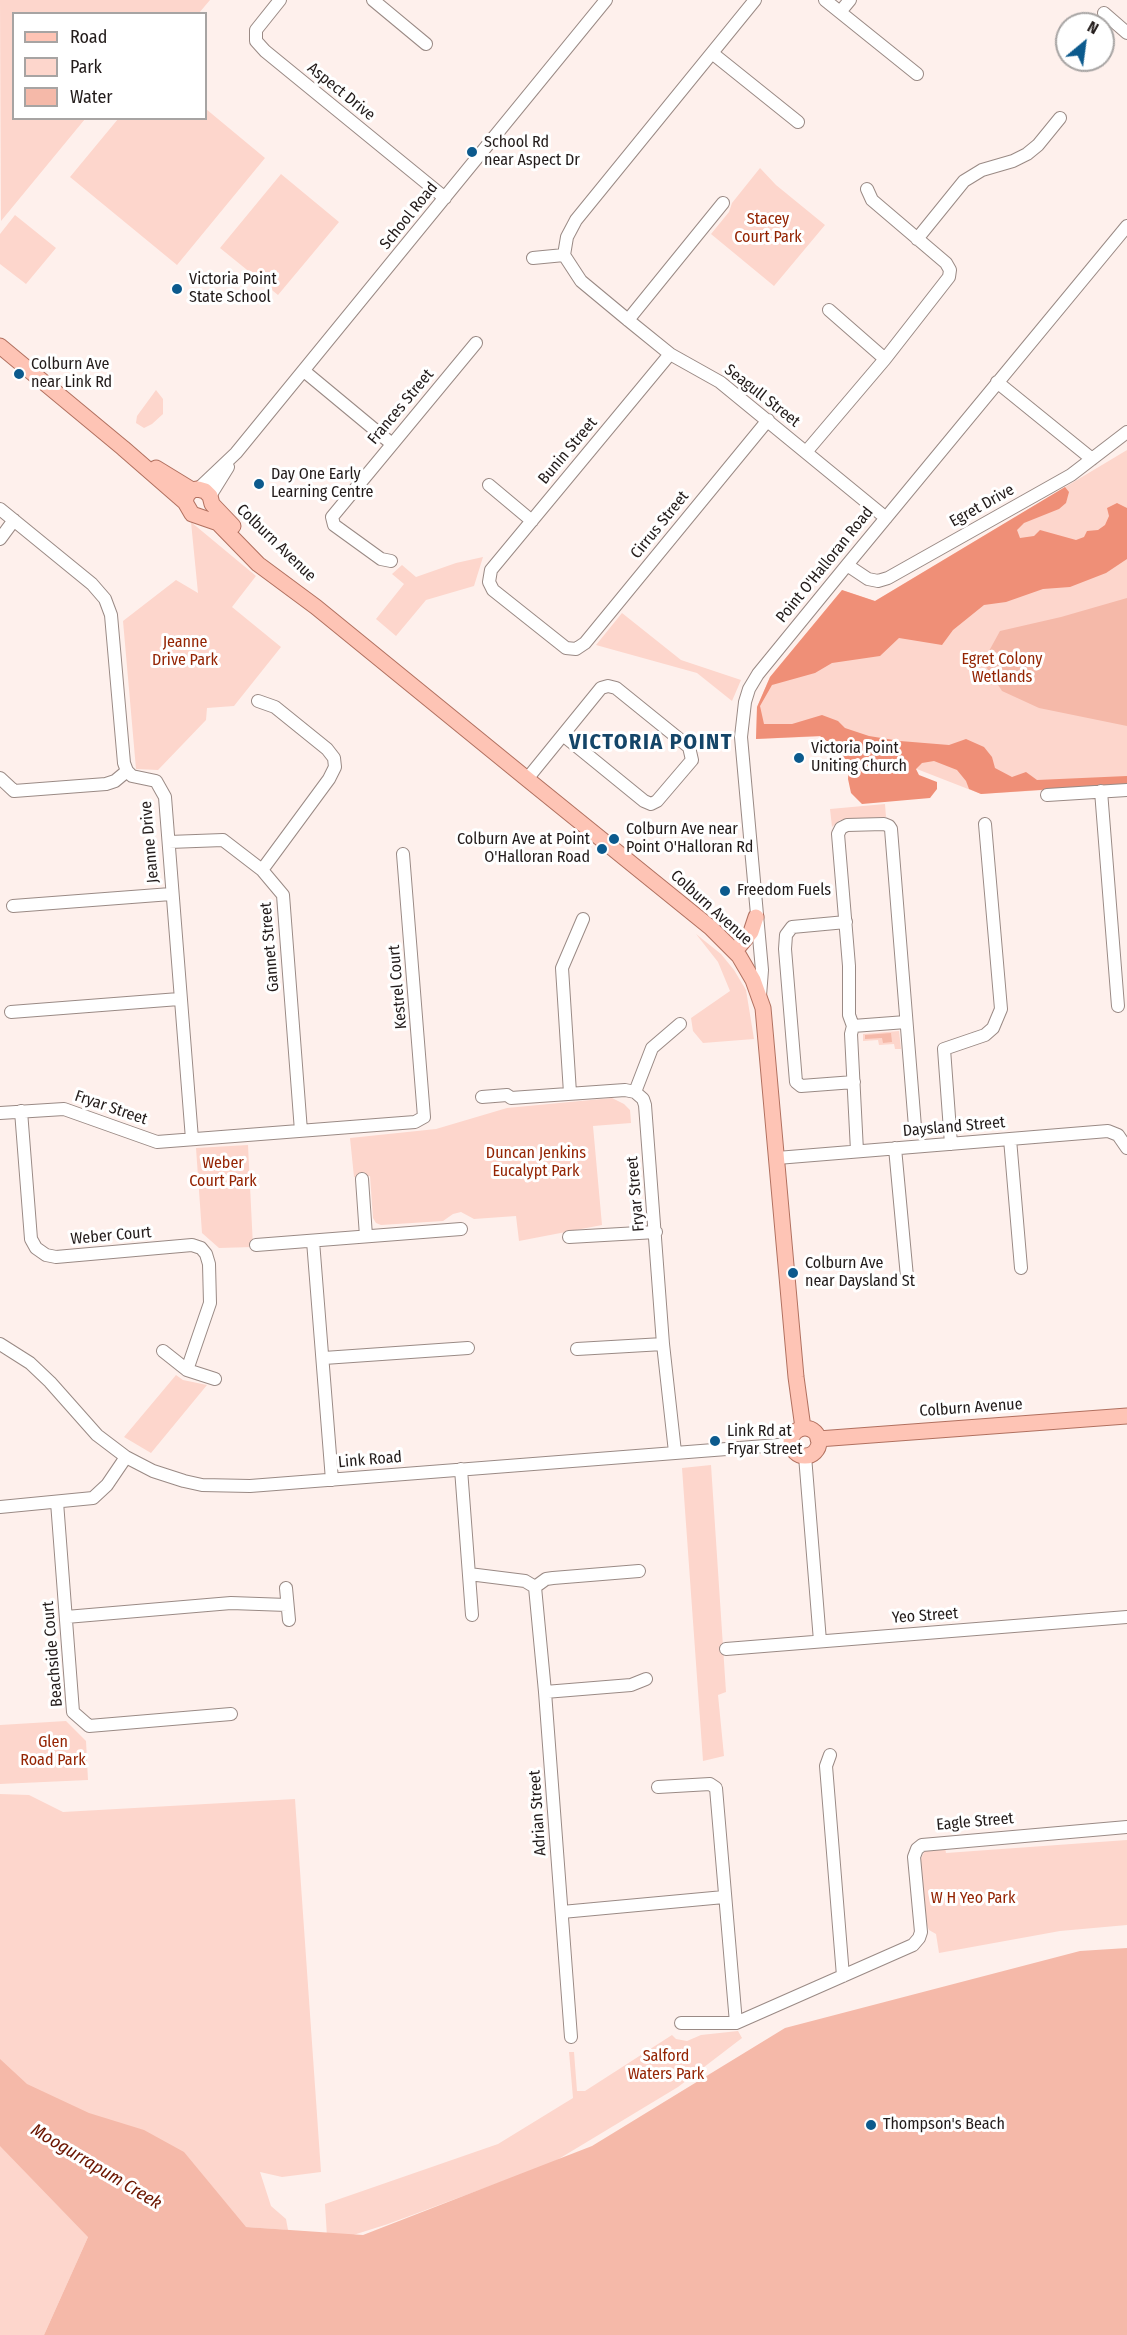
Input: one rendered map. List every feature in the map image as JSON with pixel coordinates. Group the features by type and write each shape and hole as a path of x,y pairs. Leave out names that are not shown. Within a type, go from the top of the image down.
{"main road":[{"name":"Colburn Avenue","path":"0,346 123,448 199,499 218,523 258,564 316,607 711,928 735,951 747,968 763,1008 796,1377 803,1428"},
{"path":"735,951 751,932 756,917"},
{"name":"Colburn Avenue","path":"818,1439 1062,1419 1127,1416"},
{"path":"803,1428 811,1429 818,1439 816,1450 805,1455 794,1451 791,1444 792,1435 803,1428"}],"street":[{"name":"Aspect Drive","path":"280,0 256,30 256,41 265,51 445,198"},
{"path":"373,0 426,44"},
{"name":"School Road","path":"199,499 606,0"},
{"path":"533,258 564,255 567,237 576,220 755,0"},
{"path":"825,0 917,74"},
{"path":"840,12 850,0"},
{"path":"1115,23 1127,33"},
{"path":"712,53 798,122"},
{"path":"917,239 964,181 982,170 1027,154 1038,145 1060,118"},
{"path":"806,452 885,359 949,277 950,270 946,263 872,200 867,189"},
{"path":"628,320 723,203"},
{"name":"Point O'Halloran Road","path":"760,996 762,970 741,737 745,702 749,689 758,674 1127,226"},
{"name":"Seagull Street","path":"564,255 581,281 628,320 670,354 720,382 886,518"},
{"path":"829,310 885,359"},
{"name":"Frances Street","path":"391,561 381,559 348,536 334,525 332,517 476,343"},
{"name":"Bunin Street","path":"491,570 670,354"},
{"path":"304,371 392,444"},
{"path":"997,382 1092,459"},
{"name":"Cirrus Street","path":"491,570 489,582 493,590 566,648 576,649 585,643 768,420"},
{"name":"Egret Drive","path":"847,565 868,579 878,581 888,578 1071,475 1127,432"},
{"path":"489,485 532,521"},
{"path":"0,509 92,584 105,598 111,615 124,763 127,771 115,781 106,784 14,791 0,778"},
{"path":"0,539 14,520"},
{"path":"527,779 601,688 608,686 616,688 689,747 692,760 657,801 651,804 644,801 563,735"},
{"path":"258,701 275,707 327,749 334,758 335,768 330,779 262,870"},
{"name":"Jeanne Drive","path":"127,771 137,778 156,781 165,797 179,999 192,1139"},
{"path":"1047,795 1127,789"},
{"path":"1101,791 1118,1006"},
{"path":"857,1151 851,1034 853,1026 849,1009 846,922 838,834 841,828 847,825 884,824 889,826 915,1127"},
{"path":"951,1144 944,1049 985,1035 993,1028 1001,1008 985,824"},
{"name":"Gannet Street","path":"168,842 223,840 262,870 283,896 301,1131"},
{"name":"Kestrel Court","path":"403,854 424,1117"},
{"path":"13,906 171,894"},
{"path":"570,1093 562,968 583,919"},
{"path":"846,922 792,927 786,935 785,949 796,1082 801,1086 854,1082"},
{"path":"11,1012 179,999"},
{"path":"853,1026 906,1022"},
{"path":"482,1097 507,1095 511,1098 625,1090 635,1092 652,1048 680,1024"},
{"name":"Fryar Street","path":"635,1092 643,1098 645,1105 663,1344 675,1452"},
{"name":"Fryar Street","path":"0,1113 64,1109 157,1142 415,1122 424,1117"},
{"name":"Weber Court","path":"21,1111 31,1239 36,1248 46,1255 56,1257 192,1245 201,1248 206,1254 209,1264 210,1303 187,1370"},
{"name":"Daysland Street","path":"777,1158 1108,1131 1118,1135 1127,1148"},
{"path":"1010,1139 1021,1268"},
{"path":"895,1148 907,1277"},
{"path":"362,1179 366,1236"},
{"path":"256,1245 461,1229"},
{"path":"569,1237 656,1232"},
{"path":"313,1241 333,1480"},
{"name":"Link Road","path":"0,1344 30,1363 97,1435 126,1457 153,1471 202,1485 250,1486 791,1444"},
{"path":"577,1349 663,1344"},
{"path":"324,1358 468,1348"},
{"path":"164,1352 187,1370 215,1379"},
{"path":"805,1455 820,1641"},
{"path":"0,1507 93,1498 107,1485 126,1457"},
{"path":"461,1469 472,1615"},
{"name":"Beachside Court","path":"57,1502 73,1712 89,1726 231,1714"},
{"path":"469,1574 525,1581 535,1587 553,1578 639,1571"},
{"name":"Adrian Street","path":"535,1587 571,2037"},
{"path":"286,1588 289,1620"},
{"path":"66,1617 231,1603 287,1605"},
{"name":"Yeo Street","path":"726,1649 1127,1617"},
{"path":"545,1692 631,1685 646,1679"},
{"path":"681,2023 736,2023 843,1976 826,1766 830,1755"},
{"path":"658,1786 711,1784 716,1788 736,2023"},
{"name":"Eagle Street","path":"843,1976 913,1945 920,1938 914,1857 917,1849 922,1845 1127,1827"},
{"path":"562,1912 724,1897"}],"green space":[{"path":"0,0 210,0 200,12 12,12 12,120 84,120 1,221"},
{"path":"207,110 265,158 177,265 70,177 117,120 207,120"},
{"name":"Stacey Court Park","path":"760,168 776,185 825,225 774,286 711,234"},
{"path":"281,174 339,222 278,295 220,248"},
{"path":"15,215 56,248 26,284 0,264 0,234"},
{"path":"156,390 163,399 163,414 144,428 136,423 137,416"},
{"name":"Egret Colony Wetlands","path":"1127,450 1127,785 981,794 832,736 756,739 757,707 770,677 842,590 875,601"},
{"name":"Jeanne Drive Park","path":"191,522 256,576 232,607 281,647 234,706 207,708 206,720 158,770 136,769 123,621 176,580 198,593"},
{"path":"483,557 474,586 426,600 396,636 376,619 404,584 392,574 402,565 416,577 456,563"},
{"path":"622,613 681,660 741,680 732,701 697,673 596,645"},
{"path":"885,804 886,817 840,820 832,827 830,809"},
{"path":"696,934 721,954 746,990 754,1039 703,1043 693,1031 691,1018 730,991 718,962"},
{"path":"899,1031 901,1049 895,1049 894,1044 879,1045 878,1040 863,1041 863,1034"},
{"name":"Duncan Jenkins Eucalypt Park","path":"612,1098 630,1110 631,1123 593,1126 602,1225 519,1241 516,1216 474,1219 461,1212 443,1221 381,1225 373,1218 370,1176 354,1177 350,1138 436,1129 507,1108"},
{"name":"Weber Court Park","path":"248,1145 253,1247 219,1248 202,1233 196,1148"},
{"path":"176,1375 183,1380 207,1385 151,1453 124,1437"},
{"path":"711,1465 726,1692 718,1695 724,1756 703,1761 682,1468"},
{"name":"Glen Road Park","path":"66,1721 86,1741 88,1780 0,1784 0,1725"},
{"path":"0,1794 29,1795 63,1812 295,1799 321,2172 282,2177 260,2172 271,2206 286,2219 288,2230 246,2227 88,2237 44,2335 0,2335"},
{"name":"W H Yeo Park","path":"1127,1840 1127,1925 1060,1931 939,1953 936,1934 929,1930 927,1925 920,1861 928,1849 945,1847 946,1853"},
{"name":"Salford Waters Park","path":"738,2031 742,2038 678,2087 552,2163 388,2224 350,2236 327,2237 325,2204 498,2144 573,2098 569,2052 574,2052 577,2091 585,2091 672,2035 676,2039 687,2041 701,2035"}],"shaded area":[{"path":"1065,487 1069,492 1066,503 1059,509 1024,523 1017,530 1020,538 1034,536 1040,530 1076,540 1084,537 1087,531 1098,530 1105,525 1109,516 1107,508 1117,503 1127,508 1127,559 1106,573 1070,587 1043,589 1006,602 984,605 953,630 942,645 899,638 880,656 832,663 815,673 772,685 760,706 764,724 792,724 822,715 838,721 845,728 869,736 949,745 966,739 984,747 992,757 995,768 1012,777 1026,772 1037,780 1127,776 1127,784 981,794 969,789 957,770 934,761 922,763 916,769 919,775 937,782 937,789 930,798 862,804 851,793 848,779 849,765 840,751 820,736 756,739 757,707 770,677 842,590 875,601"}],"water":[{"path":"1127,598 1127,726 1039,708 1002,691 983,662 1000,631"},
{"path":"891,1033 892,1042 883,1043 882,1038 865,1039 865,1035"},
{"name":"Moogurrapum Creek","path":"1127,1948 1127,2335 44,2335 88,2237 0,2146 0,2059 27,2084 89,2113 144,2130 184,2152 246,2227 363,2235 592,2146 785,2028 1080,1951"}],"place":[{"name":"School Rd near Aspect Dr","path":"472,152"},
{"name":"Victoria Point State School","path":"177,289"},
{"name":"Colburn Ave near Link Rd","path":"19,374"},
{"name":"Day One Early Learning Centre","path":"259,484"},
{"name":"Victoria Point Uniting Church","path":"799,758"},
{"name":"Colburn Ave near Point O'Halloran Rd","path":"614,839"},
{"name":"Colburn Ave at Point O'Halloran Road","path":"602,849"},
{"name":"Freedom Fuels","path":"725,891"},
{"name":"Colburn Ave near Daysland St","path":"793,1273"},
{"name":"Link Rd at Fryar Street","path":"715,1441"},
{"name":"Thompson's Beach","path":"871,2125"}],"district":[{"name":"VICTORIA POINT","path":"651,743"}]}
